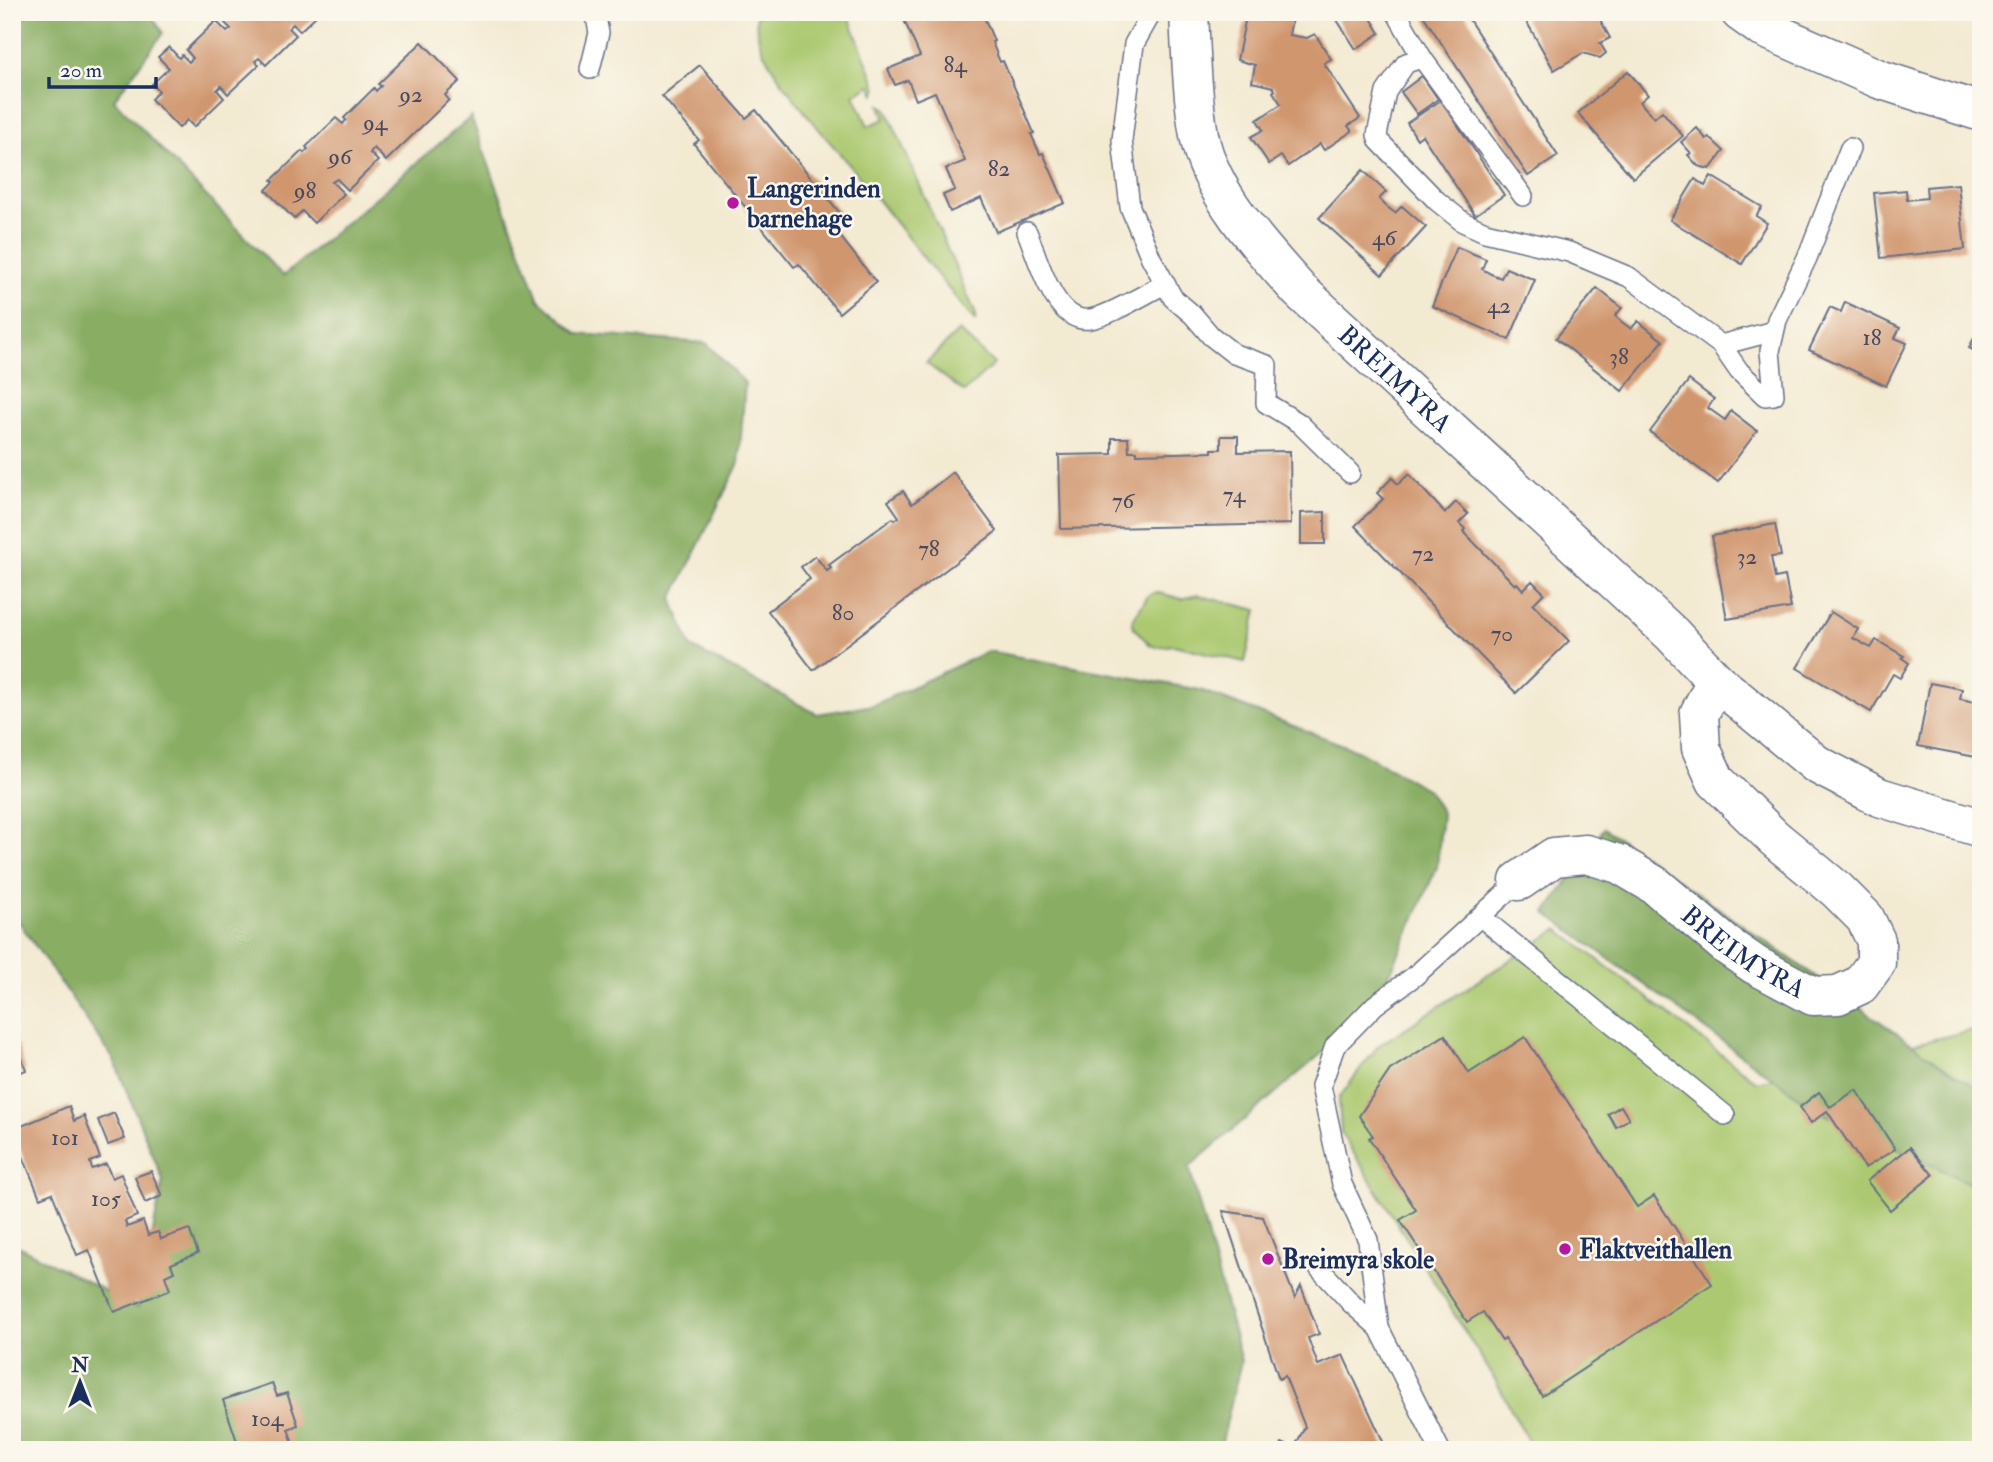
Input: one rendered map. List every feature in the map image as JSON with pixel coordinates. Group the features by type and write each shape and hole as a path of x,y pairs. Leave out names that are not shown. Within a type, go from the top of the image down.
{"street":[{"name":"BREIMYRA","path":"1189,12 1200,137 1218,183 1253,239 1300,291 1672,634 1716,681 1816,764 1879,797 1981,828"},
{"path":"1740,12 1761,27 1879,79 1981,112"},
{"name":"BREIMYRA","path":"1518,881 1553,857 1586,854 1619,864 1656,886 1726,945 1755,965 1813,996 1838,995 1860,985 1876,963 1876,941 1865,918 1838,890 1774,838 1716,781 1701,748 1699,715 1716,681"}],"lane":[{"path":"590,69 599,33 596,12"},
{"path":"1152,12 1134,44 1122,140 1130,208 1151,258 1172,298 1211,335 1234,354 1267,365 1266,403 1299,423 1350,473"},
{"path":"1396,12 1422,58 1523,196"},
{"path":"1422,58 1406,63 1386,92 1377,135 1379,141 1437,201 1464,222 1485,232 1569,252 1629,276 1721,345 1739,371 1765,396 1774,395 1770,351 1777,320 1807,258 1850,148"},
{"path":"1027,232 1056,300 1063,311 1074,317 1089,320 1106,314 1165,284"},
{"path":"1721,345 1774,331"},
{"path":"1440,1450 1379,1328 1368,1240 1342,1184 1321,1086 1335,1046 1375,1006 1416,975 1518,881"},
{"path":"1481,917 1725,1115"},
{"path":"1319,1268 1352,1304 1379,1328"}],"green space":[{"path":"12,12 149,12 163,33 114,100 283,276 471,117 539,300 578,334 706,343 745,383 739,463 672,599 691,647 817,714 874,705 988,651 1200,690 1359,751 1428,790 1442,813 1437,867 1375,1008 1189,1167 1241,1361 1220,1450 15,1450 12,1447 12,1243 138,1308 163,1180 114,1060 12,912"},
{"path":"761,12 847,12 877,88 875,94 871,85 854,95 868,126 885,119 880,105 886,108 976,315 975,321 780,78 759,40 756,17"},
{"path":"959,331 994,364 964,392 926,363"},
{"path":"1155,592 1182,599 1197,595 1257,610 1245,662 1174,645 1150,645 1134,628 1132,621 1148,596"},
{"path":"1604,828 1981,1090 1981,1189 1818,1111 1546,913"},
{"path":"1558,929 1757,1082 1981,1028 1981,1450 1533,1450 1496,1381 1341,1133 1339,1098 1378,1046"}],"building":[{"path":"234,12 320,12 300,31 293,24 289,28 296,35 266,65 259,58 255,61 259,65 228,94 221,86 217,90 224,98 194,127 187,120 179,128 151,99 159,91 152,84 169,68 158,57 169,47 179,58 182,55 189,62 193,58 186,50 216,21 227,32 231,29 224,22"},
{"path":"923,12 982,12 1000,62 1003,61 1034,133 1031,134 1040,154 1043,153 1065,203 996,232 981,198 950,212 943,195 955,190 946,169 965,161 935,92 916,100 908,80 895,85 888,69 920,56 904,20"},
{"path":"1247,12 1293,14 1289,35 1307,38 1315,34 1331,59 1324,63 1360,118 1348,126 1352,131 1324,150 1320,144 1288,166 1281,156 1269,164 1251,137 1263,130 1257,120 1281,104 1273,92 1273,87 1252,82 1255,65 1237,60"},
{"path":"1350,12 1367,12 1380,33 1356,49 1337,20"},
{"path":"1421,12 1464,12 1558,156 1528,176"},
{"path":"1521,12 1583,12 1585,15 1596,12 1610,38 1600,43 1606,53 1600,58 1583,53 1554,70"},
{"path":"422,42 460,81 445,95 449,100 386,161 374,148 370,153 378,161 348,190 337,179 332,182 344,194 314,223 302,211 294,219 266,190 274,182 272,180 302,151 304,153 308,149 306,147 336,118 343,124 346,120 344,118 374,88 376,91 381,86 378,84"},
{"path":"700,65 746,118 756,110 840,213 829,222 876,282 839,313 799,264 794,267 694,144 699,140 662,96"},
{"path":"1628,71 1648,95 1640,102 1654,118 1662,111 1683,136 1633,178 1578,113"},
{"path":"1422,76 1438,99 1417,114 1401,92"},
{"path":"1441,100 1504,195 1475,215 1422,135 1417,139 1407,123"},
{"path":"1697,128 1706,139 1709,137 1724,151 1710,169 1698,166 1681,142"},
{"path":"1363,170 1386,192 1379,199 1386,206 1395,213 1402,206 1426,227 1382,275 1319,218"},
{"path":"1711,176 1762,207 1756,216 1767,223 1742,264 1670,220 1695,179 1705,186"},
{"path":"1958,184 1965,249 1881,258 1874,193 1906,190 1907,200 1927,198 1926,187"},
{"path":"1457,247 1486,259 1482,269 1491,274 1501,278 1506,268 1535,280 1509,340 1432,306"},
{"path":"1597,288 1622,308 1615,316 1622,322 1631,329 1638,321 1663,341 1622,391 1556,338"},
{"path":"1845,302 1900,328 1895,338 1907,343 1886,386 1809,350 1830,307 1841,312"},
{"path":"1981,325 1981,354 1969,348"},
{"path":"1689,380 1714,399 1708,408 1725,420 1731,411 1757,431 1718,483 1650,432"},
{"path":"1221,436 1238,436 1238,452 1290,451 1291,524 1061,529 1059,455 1112,454 1112,438 1128,438 1129,451 1137,451 1137,454 1212,452 1212,449 1221,449"},
{"path":"953,472 997,531 813,670 768,611 810,579 801,567 815,556 827,571 831,568 829,565 893,518 895,520 899,517 888,501 903,491 912,504"},
{"path":"1409,474 1445,513 1456,502 1468,514 1459,523 1465,529 1463,531 1515,585 1517,583 1523,590 1532,581 1544,593 1533,604 1569,641 1516,693 1355,526 1383,499 1377,493 1392,478 1398,484"},
{"path":"1325,512 1325,544 1301,544 1301,513"},
{"path":"1775,524 1781,556 1771,557 1775,578 1785,576 1791,608 1727,619 1712,536"},
{"path":"1831,612 1858,629 1853,638 1871,648 1876,640 1904,656 1902,658 1909,663 1900,678 1893,674 1871,712 1797,668"},
{"path":"1930,683 1962,689 1960,699 1981,703 1981,758 1918,746"},
{"name":"Flaktveithallen","path":"1445,1035 1469,1073 1525,1037 1637,1207 1654,1196 1712,1284 1542,1396 1505,1339 1502,1341 1483,1312 1467,1322 1400,1220 1416,1210 1369,1138 1373,1136 1359,1116 1390,1070"},
{"path":"17,1044 26,1070 12,1076 12,1046"},
{"path":"1856,1090 1895,1149 1865,1168 1827,1111 1811,1123 1800,1107 1819,1092 1830,1107"},
{"path":"69,1106 74,1121 84,1116 100,1158 90,1162 92,1169 106,1164 112,1178 121,1174 137,1216 125,1221 127,1227 143,1221 148,1235 158,1232 161,1239 189,1229 198,1253 171,1264 174,1272 165,1276 170,1290 114,1312 89,1250 77,1255 52,1193 40,1198 12,1130"},
{"path":"1621,1106 1629,1119 1616,1127 1608,1114"},
{"path":"114,1113 125,1139 108,1145 98,1120"},
{"path":"1910,1147 1933,1175 1890,1210 1867,1181"},
{"path":"151,1171 162,1196 145,1203 135,1177"},
{"path":"1223,1211 1263,1217 1295,1298 1301,1286 1319,1334 1308,1338 1318,1365 1343,1355 1387,1450 1279,1450 1282,1443 1294,1448 1305,1427 1285,1376 1279,1379"},
{"path":"272,1383 277,1396 287,1393 298,1425 288,1429 293,1443 273,1450 240,1450 223,1400"}],"place":[{"name":"Langerinden barnehage","path":"733,203"},
{"name":"Flaktveithallen","path":"1565,1249"},
{"name":"Breimyra skole","path":"1268,1259"}]}
